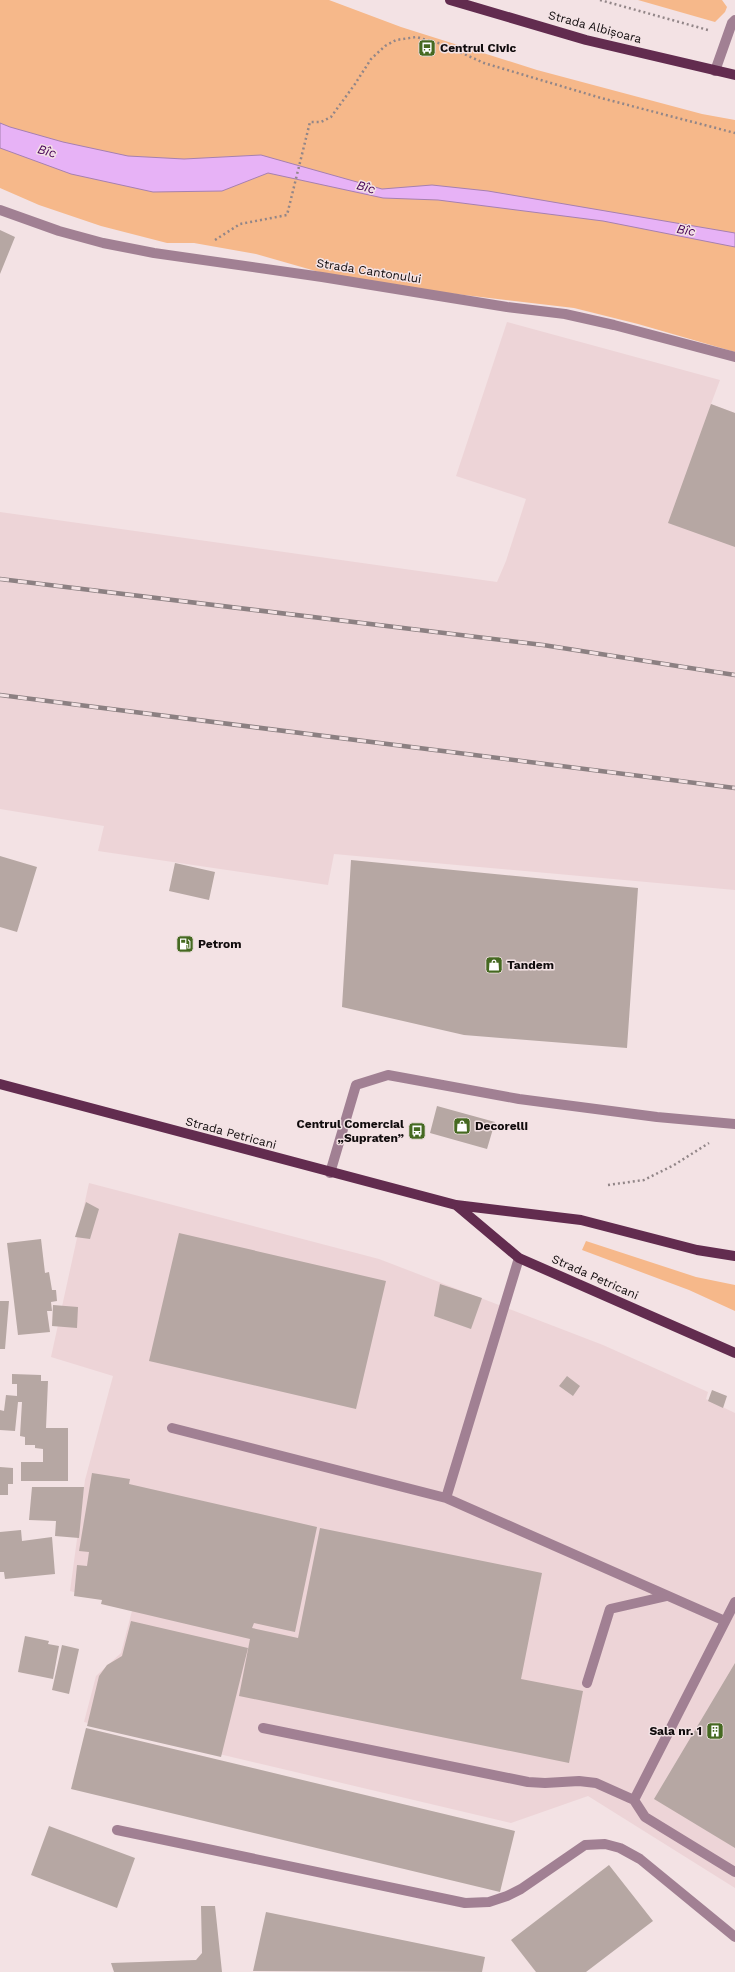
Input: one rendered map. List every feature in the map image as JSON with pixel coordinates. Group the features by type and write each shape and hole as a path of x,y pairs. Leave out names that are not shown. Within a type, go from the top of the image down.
{"main road":[{"name":"Strada Albișoara","path":"450,0 586,40 735,75"},
{"name":"Strada Petricani","path":"0,1084 330,1173 456,1205 581,1220 697,1250 735,1256"},
{"name":"Strada Petricani","path":"456,1205 519,1258 735,1353"}],"street":[{"path":"715,71 728,34 735,20"},
{"name":"Strada Cantonului","path":"0,210 59,231 102,243 507,307 565,314 614,325 735,357"},
{"path":"330,1173 356,1085 388,1075 520,1100 657,1117 734,1124"},
{"path":"446,1498 519,1258"},
{"path":"172,1428 446,1498 725,1621"},
{"path":"587,1683 610,1609 667,1596"},
{"path":"634,1800 735,1602"},
{"path":"263,1728 528,1782 579,1781 596,1783 634,1800 645,1817 735,1872"},
{"path":"117,1830 465,1903 489,1902 507,1896 521,1889 585,1845 605,1844 620,1848 640,1859 735,1937"}],"path":[{"path":"600,0 728,34"},
{"path":"185,257 240,224 287,214 291,204 292,191 310,122 321,122 331,117 356,84 371,59 385,46 396,40 416,37 442,44 484,63 601,98 735,133"},
{"path":"608,1185 644,1180 674,1165 709,1144 734,1124"}],"shaded area":[{"path":"0,0 329,0 401,27 537,70 702,114 735,120 735,352 638,324 574,308 406,288 326,274 256,254 194,243 167,243 101,226 39,205 0,188"},
{"path":"638,0 722,0 727,7 725,12 715,22"},
{"path":"507,322 720,380 711,404 735,413 735,890 334,854 328,885 98,851 104,826 0,809 0,512 497,582 506,561 526,499 456,476"},
{"path":"89,1183 379,1259 603,1345 708,1392 706,1399 735,1413 735,1888 588,1796 511,1823 84,1722 96,1676 121,1653 133,1607 70,1591 85,1480 113,1376 51,1357"},
{"path":"586,1241 696,1277 735,1285 735,1311 689,1290 582,1250"}],"water":[{"name":"Bîc","path":"0,123 63,142 128,156 184,159 261,155 382,189 432,185 488,191 735,233 735,247 603,221 438,200 383,198 268,173 222,191 153,192 71,174 0,148"}],"building":[{"path":"0,230 15,237 0,274"},
{"path":"711,404 735,413 735,547 668,523"},
{"path":"0,856 37,867 17,932 0,927"},
{"path":"351,860 638,888 627,1048 464,1035 342,1007"},
{"path":"175,863 215,872 209,900 169,891"},
{"path":"437,1106 495,1122 487,1149 430,1133"},
{"path":"86,1202 99,1209 90,1239 75,1237"},
{"path":"179,1233 386,1281 356,1409 149,1361"},
{"path":"41,1239 45,1273 49,1272 52,1290 56,1290 57,1301 51,1302 52,1311 47,1311 50,1332 18,1335 7,1243"},
{"path":"440,1284 482,1298 471,1329 434,1316"},
{"path":"0,1301 9,1301 5,1349 0,1349"},
{"path":"53,1305 78,1307 77,1328 52,1326"},
{"path":"12,1374 41,1375 41,1381 48,1381 46,1428 68,1428 68,1481 21,1481 21,1462 43,1462 43,1449 35,1448 35,1445 25,1445 25,1437 20,1436 22,1402 18,1402 15,1431 0,1430 0,1410 4,1411 6,1395 17,1396 17,1384 12,1384"},
{"path":"567,1376 580,1386 573,1396 559,1386"},
{"path":"712,1390 727,1396 723,1408 708,1401"},
{"path":"0,1467 13,1468 13,1484 8,1484 8,1495 0,1495"},
{"path":"92,1473 130,1479 129,1484 317,1527 295,1632 254,1623 252,1628 298,1638 320,1528 542,1573 521,1679 583,1691 569,1763 239,1696 250,1639 101,1604 102,1600 74,1596 77,1565 87,1566 89,1552 79,1551"},
{"path":"32,1487 84,1487 79,1538 55,1536 56,1521 29,1520"},
{"path":"21,1530 22,1541 52,1537 55,1574 5,1579 4,1572 0,1572 0,1532"},
{"path":"131,1621 248,1648 221,1757 87,1726 99,1676 107,1665 122,1656"},
{"path":"25,1636 49,1641 48,1644 59,1646 53,1679 18,1672"},
{"path":"62,1645 79,1649 69,1694 52,1690"},
{"name":"Sala nr. 1","path":"735,1663 735,1848 654,1799"},
{"path":"86,1728 515,1831 500,1892 71,1789"},
{"path":"49,1826 135,1858 117,1908 31,1875"},
{"path":"609,1865 653,1921 586,1972 536,1972 511,1940"},
{"path":"201,1906 215,1906 222,1972 114,1972 111,1963 196,1960 202,1953"},
{"path":"266,1912 485,1957 482,1972 253,1971"}],"railway":[{"path":"0,579 543,645 735,675"},
{"path":"0,695 735,788"}],"place":[{"name":"Centrul Civic","path":"427,48"},
{"name":"Petrom","path":"185,944"},
{"name":"Tandem","path":"494,965"},
{"name":"Decorelli","path":"462,1126"},
{"name":"Centrul Comercial „Supraten”","path":"417,1131"},
{"name":"Sala nr. 1","path":"715,1731"}]}
